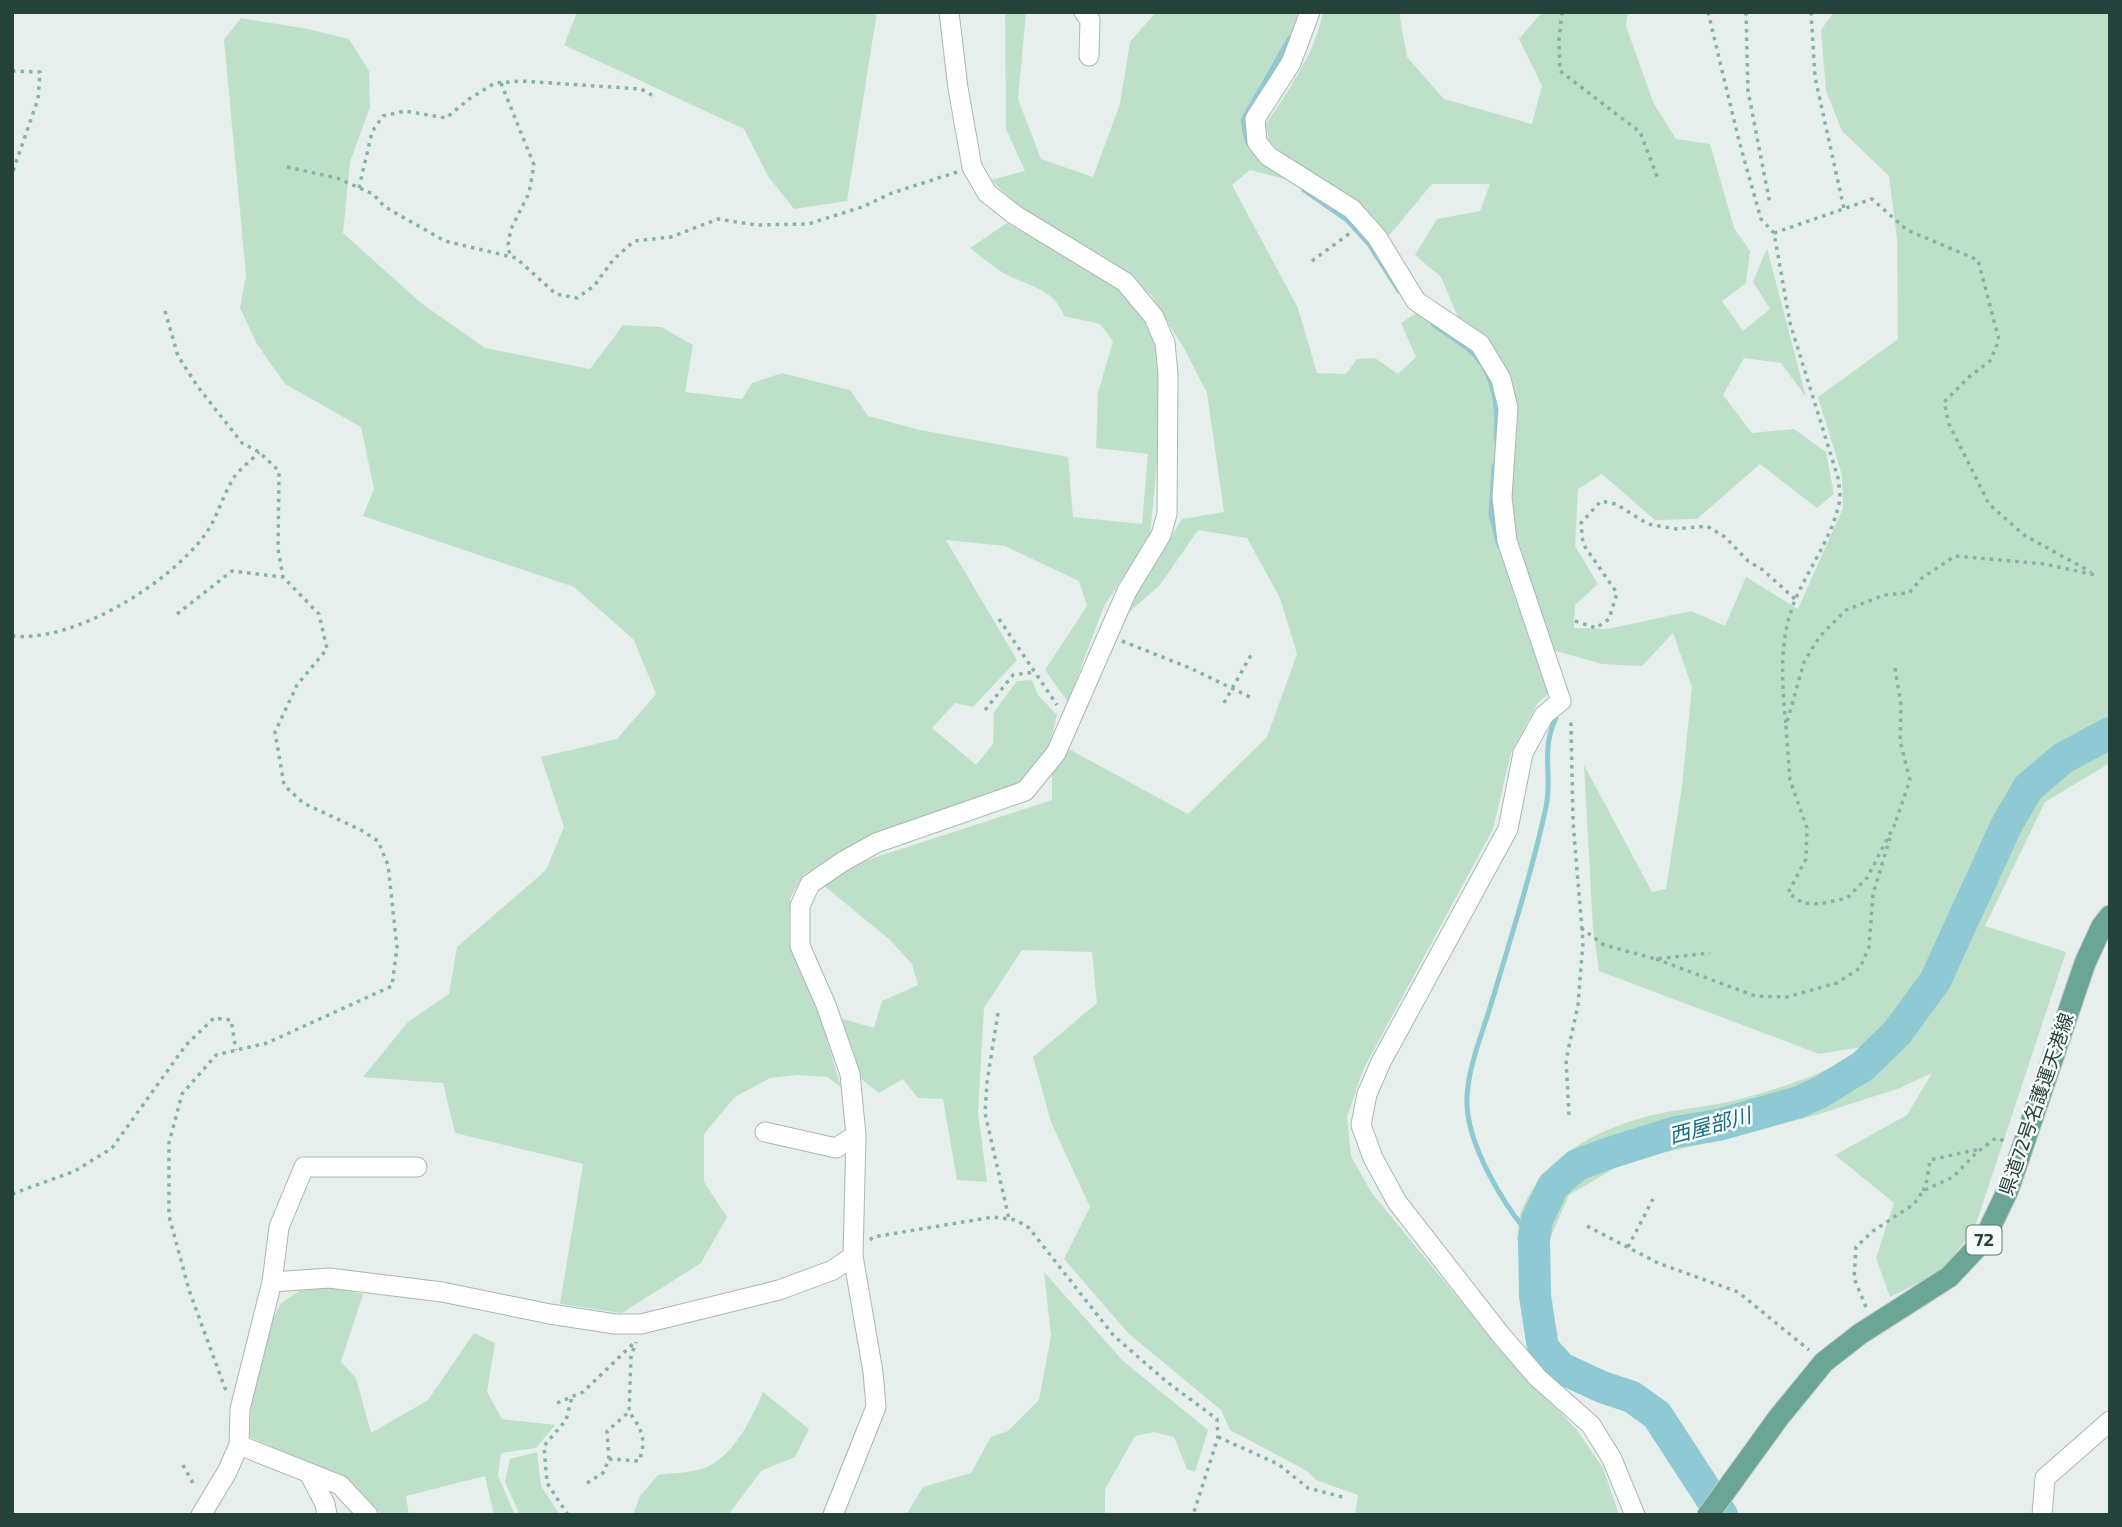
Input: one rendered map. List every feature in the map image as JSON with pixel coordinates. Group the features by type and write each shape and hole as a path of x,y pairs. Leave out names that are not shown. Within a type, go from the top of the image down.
{"main road":[{"name":"県道72号名護運天港線","path":"1708,1515 1779,1417 1824,1362 1874,1325 1949,1277 1984,1240 2008,1190 2085,962 2110,915"}],"street":[{"path":"833,1515 876,1407 873,1372 853,1256 856,1135 850,1074 826,1005 800,946 800,906 810,884 876,843 1025,792 1056,753 1127,591 1161,535 1167,514 1168,374 1165,343 1154,317 1125,282 1015,215 987,193 972,167 958,88 949,12"},
{"path":"1084,12 1090,20 1089,56"},
{"path":"1310,12 1291,63 1255,119 1257,142 1269,156 1352,209 1377,237 1416,301 1480,344 1501,379 1508,408 1502,497 1507,541 1561,701 1544,715 1523,753 1508,829 1381,1062 1367,1094 1362,1125 1373,1158 1397,1202 1507,1343 1538,1378 1591,1425 1612,1459 1635,1515"},
{"path":"765,1132 836,1148 856,1135"},
{"path":"201,1515 227,1472 239,1445 240,1409 272,1282 279,1227 304,1167 417,1167"},
{"path":"272,1282 329,1278 442,1292 615,1324 639,1332 779,1290 833,1270 853,1256"},
{"path":"2042,1515 2045,1478 2110,1421"},
{"path":"239,1445 341,1485 368,1515"},
{"path":"309,1473 327,1515"}],"path":[{"path":"1562,12 1560,71 1640,132 1658,179"},
{"path":"1708,12 1739,141 1761,219 1774,233 1790,323 1838,478 1840,502 1820,555 1795,599 1785,635 1782,678 1790,780 1807,828 1807,859 1788,893 1802,903 1819,904 1847,898 1867,878 1895,824"},
{"path":"1746,12 1748,91 1770,204"},
{"path":"1811,12 1815,77 1844,209"},
{"path":"12,71 40,72 38,99 12,174"},
{"path":"359,188 372,132 383,116 405,111 446,118 495,83 641,89 655,97"},
{"path":"501,83 534,165 529,193 511,229 508,245 510,256"},
{"path":"287,167 337,178 373,194 385,206 445,241 516,258 556,294 578,298 594,286 613,260 634,240 671,237 718,219 756,225 808,224 972,167"},
{"path":"1774,233 1872,198 1907,230 1978,260 1999,340 1990,361 1944,402 1949,424 1989,505 2024,535 2095,575 2045,564 1955,556 1922,578 1909,593 1884,595 1846,610 1820,636 1804,662 1786,726"},
{"path":"1312,261 1346,236"},
{"path":"165,311 178,356 198,387 242,443 260,452 279,471 278,549 283,577 320,614 327,649 298,685 275,732 284,785 303,803 379,841 388,865 397,947 392,986 267,1043 216,1055 182,1094 169,1143 169,1216 188,1290 222,1387 240,1409"},
{"path":"12,636 29,638 80,626 157,583 205,535 234,477 260,452"},
{"path":"1574,621 1596,628 1609,619 1617,593 1583,544 1581,523 1601,501 1616,504 1648,524 1676,529 1707,526 1725,537 1748,561 1763,570 1795,599"},
{"path":"177,614 232,571 283,577"},
{"path":"999,619 1058,706 1072,717"},
{"path":"1108,635 1190,668 1252,698"},
{"path":"1224,703 1251,655"},
{"path":"1581,928 1604,946 1656,959 1755,996 1787,997 1837,983 1860,968 1870,947 1873,894 1910,780 1900,741 1901,705 1895,668"},
{"path":"985,710 1013,675 1034,672"},
{"path":"1561,701 1571,724 1573,822 1583,942 1578,1005 1566,1060 1569,1115"},
{"path":"1656,959 1710,953"},
{"path":"998,1013 985,1113 1009,1219"},
{"path":"12,1194 75,1171 112,1148 186,1045 214,1018 231,1020 236,1050"},
{"path":"1923,1191 1953,1177 1996,1138 2022,1147"},
{"path":"1874,1325 1854,1278 1856,1247 1873,1231 1914,1204 1927,1180 1930,1160 1982,1149"},
{"path":"1628,1247 1653,1199"},
{"path":"853,1256 873,1237 993,1217 1016,1220 1029,1228 1114,1336 1167,1382 1217,1419 1218,1437 1193,1515"},
{"path":"1587,1226 1658,1263 1738,1292 1824,1362"},
{"path":"557,1403 583,1392 639,1332"},
{"path":"609,1460 639,1461 644,1448 642,1429 629,1412 631,1356 639,1332"},
{"path":"568,1515 547,1483 544,1446 566,1420 572,1397"},
{"path":"587,1483 603,1473 609,1460 607,1431 629,1412"},
{"path":"1218,1437 1278,1464 1308,1488 1346,1499"}],"green space":[{"path":"577,12 877,12 847,201 794,209 768,176 744,129 564,45"},
{"path":"1005,12 1026,12 1018,99 1041,159 1093,177 1120,104 1130,42 1156,12 1305,12 1253,141 1300,183 1250,170 1232,185 1298,308 1317,373 1346,374 1357,359 1375,358 1398,374 1416,357 1401,323 1422,309 1476,345 1495,379 1503,410 1498,498 1551,691 1537,704 1511,753 1493,829 1363,1070 1347,1117 1351,1156 1371,1192 1503,1353 1577,1430 1603,1468 1619,1515 1355,1515 1358,1495 1316,1480 1307,1471 1230,1430 1221,1410 1129,1334 1064,1259 1090,1207 1051,1122 1033,1057 1097,1003 1092,952 1022,950 984,1008 978,1112 987,1182 957,1180 943,1099 918,1098 903,1079 879,1093 856,1075 840,1018 874,1028 882,1001 918,985 912,964 890,940 822,884 864,861 1052,800 1052,774 1067,748 1188,814 1267,737 1297,654 1280,598 1247,538 1198,530 1160,585 1127,614 1182,519 1224,512 1207,393 1185,350 1151,295 1110,262 1020,207 991,180 1025,171 1006,129"},
{"path":"1323,12 1399,12 1407,57 1444,99 1532,124 1542,86 1519,39 1542,12 1628,12 1626,26 1653,102 1676,139 1710,144 1734,228 1750,251 1746,283 1722,301 1743,331 1770,309 1753,282 1767,248 1806,397 1781,363 1744,358 1723,395 1752,433 1794,429 1826,452 1834,494 1817,508 1760,464 1697,519 1655,520 1602,474 1578,489 1575,546 1598,584 1575,605 1574,628 1608,629 1691,611 1725,626 1746,577 1798,609 1843,508 1842,475 1818,397 1898,339 1897,239 1889,176 1842,131 1826,91 1821,30 1834,12 2110,12 2110,763 2045,802 1985,926 2066,952 1974,1230 1939,1273 1890,1297 1876,1258 1894,1203 1835,1155 1907,1115 1932,1073 1900,1088 1816,1115 1735,1137 1629,1160 1569,1195 1545,1250 1517,1240 1521,1213 1532,1190 1560,1158 1596,1135 1657,1114 1726,1102 1788,1085 1821,1072 1868,1046 1819,1054 1599,971 1593,929 1584,765 1652,892 1666,889 1682,786 1692,687 1673,633 1642,666 1602,664 1553,650 1516,548 1509,498 1516,410 1490,342 1458,317 1441,277 1415,255 1437,219 1480,211 1490,184 1432,184 1387,238 1289,161 1269,141 1266,124 1307,57"},
{"path":"241,18 349,39 369,71 370,107 350,162 343,233 421,303 485,348 590,369 623,325 661,327 693,345 685,392 742,399 752,383 782,373 850,390 868,416 920,430 1068,457 1073,517 1142,524 1148,454 1096,448 1098,393 1113,341 1100,324 1064,316 1055,300 1033,286 1002,272 970,248 1007,223 1116,286 1146,319 1159,348 1160,430 1150,536 1104,606 1068,702 1045,670 1087,606 1079,581 1005,546 946,540 1017,660 973,707 955,703 932,728 976,765 993,744 994,712 1017,681 1032,680 1038,695 1057,715 1048,751 1017,785 875,835 804,874 790,899 794,943 812,988 841,1087 827,1077 798,1075 770,1078 735,1097 704,1134 704,1182 727,1217 701,1263 622,1313 560,1304 583,1164 455,1133 443,1083 363,1077 408,1022 449,994 457,947 546,870 564,827 541,757 617,739 656,694 634,640 574,587 363,516 374,489 361,427 285,384 257,344 240,308 246,275 224,40"},
{"path":"1044,1272 1123,1361 1208,1430 1195,1472 1187,1469 1174,1437 1154,1432 1135,1436 1105,1489 1105,1515 896,1515 908,1512 923,1487 971,1473 991,1437 1008,1431 1039,1400 1051,1336"},
{"path":"331,1287 363,1294 341,1362 356,1378 371,1433 428,1400 474,1333 495,1343 487,1392 502,1419 555,1425 536,1448 501,1453 498,1476 515,1515 494,1515 485,1476 406,1496 409,1515 383,1515 337,1476 250,1437 251,1400 270,1325 281,1303 300,1291"},
{"path":"763,1392 809,1429 795,1457 761,1471 728,1515 633,1515 640,1496 658,1475 702,1469 723,1456 747,1426"},
{"path":"537,1452 541,1486 560,1515 520,1515 505,1482 510,1459"}],"waterway":[{"path":"1251,146 1247,141 1243,120 1290,38"},
{"path":"1304,190 1347,220 1369,244 1399,291"},
{"path":"1433,324 1470,350 1487,373 1496,405 1496,439"},
{"path":"1494,466 1491,515 1499,546"},
{"path":"1534,1240 1511,1211 1489,1174 1473,1135 1467,1098 1473,1061 1521,904 1546,807 1549,741 1556,718 1553,712"},
{"name":"西屋部川","path":"1722,1515 1657,1415 1632,1397 1561,1368 1543,1348 1535,1296 1534,1240 1537,1220 1553,1186 1577,1165 1676,1132 1718,1125 1799,1102 1863,1066 1897,1033 1935,981 2007,824 2028,788 2063,758 2110,733"}]}
